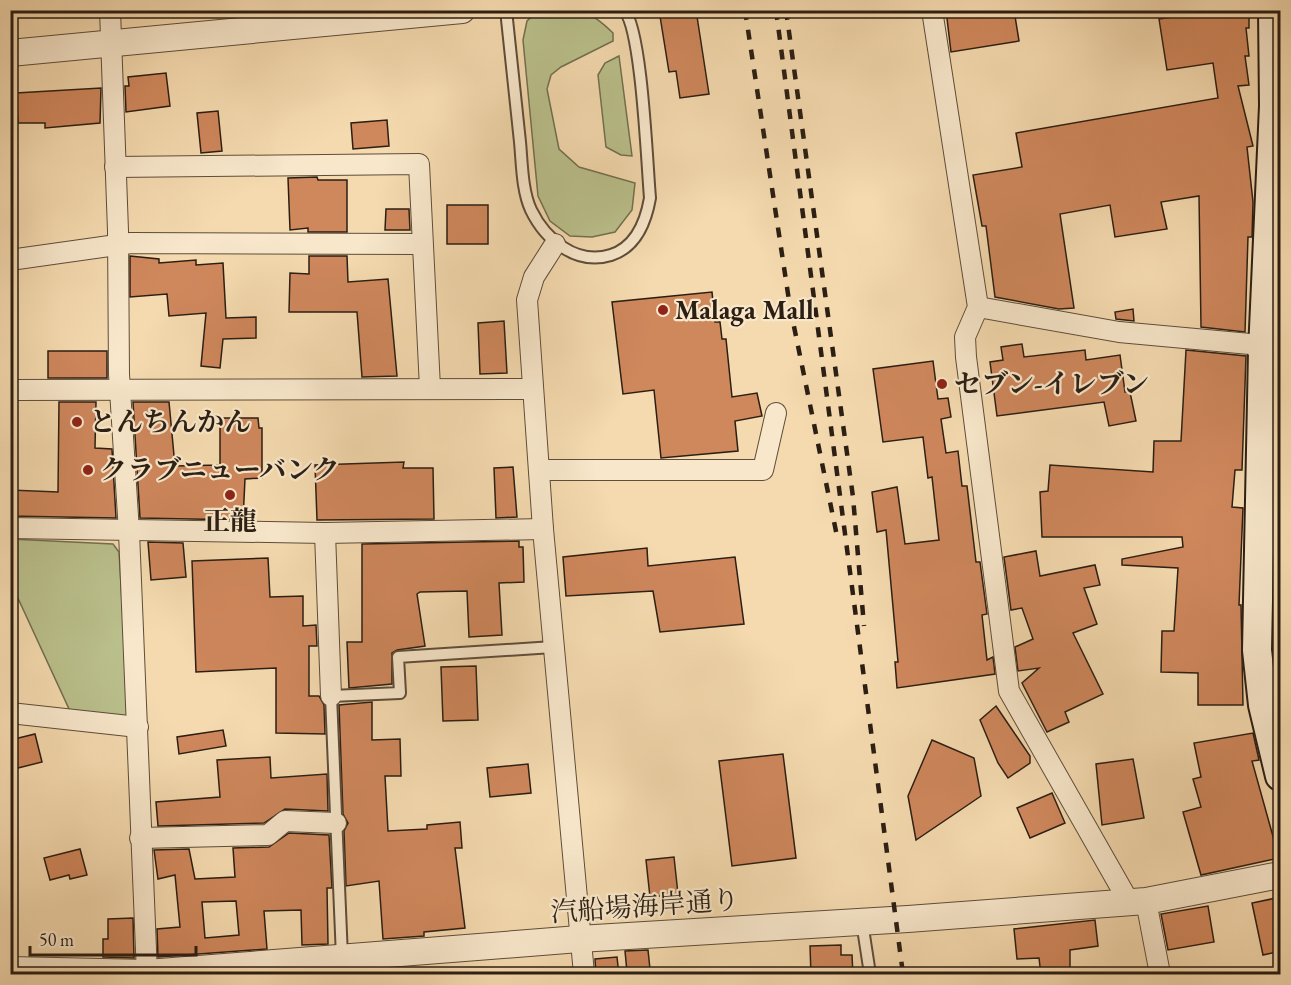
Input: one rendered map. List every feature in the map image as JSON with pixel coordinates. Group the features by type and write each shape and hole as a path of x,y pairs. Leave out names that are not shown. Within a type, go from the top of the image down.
{"main road":[{"path":"1273,10 1272,351 1257,650 1263,705 1281,776"}],"street":[{"path":"110,10 119,374 122,389 129,532 147,974"},
{"path":"10,52 110,45 462,10"},
{"path":"932,10 978,307 965,337 966,357 1009,691 1138,902 1160,975"},
{"path":"115,167 419,164 421,244 430,388"},
{"path":"10,260 117,245 421,244"},
{"path":"555,244 534,277 527,300 543,529 584,975"},
{"path":"978,307 1119,332 1250,344 1272,351"},
{"path":"10,390 533,388"},
{"path":"539,470 763,470 776,413"},
{"path":"10,528 129,532 326,533 543,529"},
{"path":"326,533 331,696"},
{"path":"10,713 138,727"},
{"path":"140,838 268,835 285,821 336,823"},
{"name":"汽船場海岸通り","path":"10,970 147,974 579,939 1138,902 1281,875"}],"lane":[{"path":"506,10 522,165 531,209 555,244 572,253 587,256 611,255 630,243 647,216 650,198 636,42 624,10"},
{"path":"342,959 331,696 400,693 398,657 553,647"},
{"path":"862,922 870,975"}],"green space":[{"path":"571,10 587,13 613,33 613,41 561,67 551,75 547,89 559,149 579,167 635,183 632,210 615,232 592,237 570,236 550,221 538,196 523,40 527,21 538,11"},
{"path":"619,56 632,156 621,155 606,147 598,75 605,63"},
{"path":"10,539 113,544 119,552 129,719 70,711 11,583"}],"building":[{"path":"659,10 696,10 709,94 680,98 676,71 669,72"},
{"path":"946,10 1014,10 1019,41 951,52"},
{"path":"1249,11 1249,28 1246,28 1249,56 1245,56 1249,85 1238,86 1253,146 1247,147 1253,202 1252,237 1248,237 1245,332 1201,327 1199,196 1161,202 1167,229 1115,237 1110,205 1060,214 1074,308 1059,309 995,297 986,226 982,226 973,175 1022,167 1016,133 1218,98 1213,63 1167,70 1159,19 1207,12"},
{"path":"166,73 170,106 126,112 125,86 129,86 128,77"},
{"path":"101,88 100,123 45,128 45,123 18,123 16,93"},
{"path":"218,111 222,151 201,153 197,113"},
{"path":"387,120 389,146 353,149 351,123"},
{"path":"317,177 318,180 347,180 347,232 308,232 308,228 290,230 288,178"},
{"path":"447,205 488,205 488,244 447,244"},
{"path":"386,209 409,209 410,230 385,230"},
{"path":"130,256 159,259 159,263 196,260 196,265 223,263 226,318 256,317 256,338 223,339 220,368 201,366 206,313 169,316 167,294 130,297"},
{"path":"309,256 347,256 348,282 388,279 397,376 362,377 357,312 289,312 290,273 309,274"},
{"path":"712,292 715,322 720,322 722,339 726,339 732,397 757,393 762,416 735,421 738,451 661,458 654,390 623,394 612,302"},
{"path":"1133,309 1134,321 1116,319 1115,312"},
{"path":"504,321 507,373 480,374 478,323"},
{"path":"1022,344 1024,357 1085,350 1086,360 1120,355 1125,392 1130,392 1136,421 1109,426 1104,402 997,416 990,362 1003,360 1001,347"},
{"path":"1186,350 1246,356 1242,470 1235,470 1232,507 1243,508 1239,605 1241,605 1243,705 1198,705 1198,673 1161,672 1162,631 1174,631 1178,568 1122,565 1122,559 1183,547 1182,537 1042,537 1040,492 1048,491 1050,465 1153,472 1154,441 1181,441"},
{"path":"48,351 107,351 107,378 48,378"},
{"path":"933,361 938,399 948,398 951,417 941,419 946,453 958,451 962,486 967,486 976,562 980,562 987,614 982,615 987,660 993,657 995,674 897,688 895,662 898,662 886,530 877,532 872,492 897,487 905,544 939,540 932,477 928,478 923,437 883,442 873,369"},
{"path":"59,402 96,402 95,448 112,449 116,518 10,516 10,490 58,492"},
{"path":"133,402 169,402 175,466 220,465 220,418 258,418 259,428 262,428 262,478 245,479 243,520 140,518"},
{"path":"404,462 403,468 433,468 434,519 317,520 315,465"},
{"path":"513,467 517,517 496,518 494,468"},
{"path":"1276,510 1281,510 1281,558 1275,558"},
{"path":"519,541 519,547 523,547 524,582 499,583 502,635 469,637 467,591 420,592 417,594 425,646 397,650 392,653 392,684 349,688 347,642 362,642 362,544"},
{"path":"148,542 183,543 186,577 151,580"},
{"path":"647,548 648,566 735,557 744,624 660,632 653,591 566,596 563,557"},
{"path":"1036,551 1040,576 1095,565 1100,585 1084,588 1097,624 1073,633 1103,694 1065,712 1069,722 1047,732 1022,683 1039,668 1018,671 1015,647 1033,639 1022,608 1011,610 1004,557"},
{"path":"268,558 270,597 303,596 303,626 316,625 317,646 309,646 309,696 319,696 324,705 325,734 276,733 276,668 196,672 192,561"},
{"path":"1281,612 1281,639 1274,639 1274,613"},
{"path":"476,666 478,720 443,721 441,667"},
{"path":"372,702 372,740 400,739 401,776 385,776 388,831 427,829 427,825 460,822 462,848 455,848 465,928 424,932 424,936 383,939 379,881 346,886 344,831 348,823 343,814 339,705"},
{"path":"996,706 1030,756 1030,763 1008,778 998,763 980,720"},
{"path":"223,730 226,746 179,754 177,737"},
{"path":"1253,733 1259,760 1252,761 1279,858 1201,875 1183,812 1201,807 1193,779 1201,777 1194,743"},
{"path":"35,734 42,762 10,770 10,740"},
{"path":"932,740 974,758 981,796 916,840 908,796"},
{"path":"783,754 796,858 732,866 719,761"},
{"path":"270,757 271,778 327,774 328,811 285,809 264,823 158,826 156,802 220,797 217,760"},
{"path":"1133,759 1144,818 1102,825 1096,764"},
{"path":"528,764 531,793 490,797 487,768"},
{"path":"1052,793 1065,823 1030,838 1017,808"},
{"path":"289,833 329,835 332,888 327,888 328,944 302,945 301,910 264,911 267,949 158,957 157,929 180,927 175,875 158,879 154,850 189,849 195,879 235,877 233,848 269,847","holes":["236,901 239,935 205,938 202,902"]},
{"path":"80,849 87,875 70,879 69,875 50,880 44,858"},
{"path":"674,857 678,894 650,897 646,860"},
{"path":"1281,897 1281,951 1263,955 1252,903"},
{"path":"1208,906 1214,942 1168,950 1161,914"},
{"path":"133,918 134,958 103,957 103,939 108,939 108,919"},
{"path":"1095,920 1098,946 1070,950 1070,975 1041,975 1039,958 1017,959 1014,929"},
{"path":"841,945 841,955 852,955 853,975 811,975 810,946"},
{"path":"648,950 650,969 627,972 625,951"},
{"path":"617,957 619,975 596,975 595,959"}],"railway":[{"path":"745,10 790,307 838,541"},
{"path":"776,10 903,974"},
{"path":"786,10 853,497 864,626"}],"place":[{"name":"Malaga Mall","path":"663,310"},
{"name":"セブン-イレブン","path":"942,384"},
{"name":"とんちんかん","path":"77,422"},
{"name":"クラブニューバンク","path":"88,470"},
{"name":"正龍","path":"230,495"}]}
